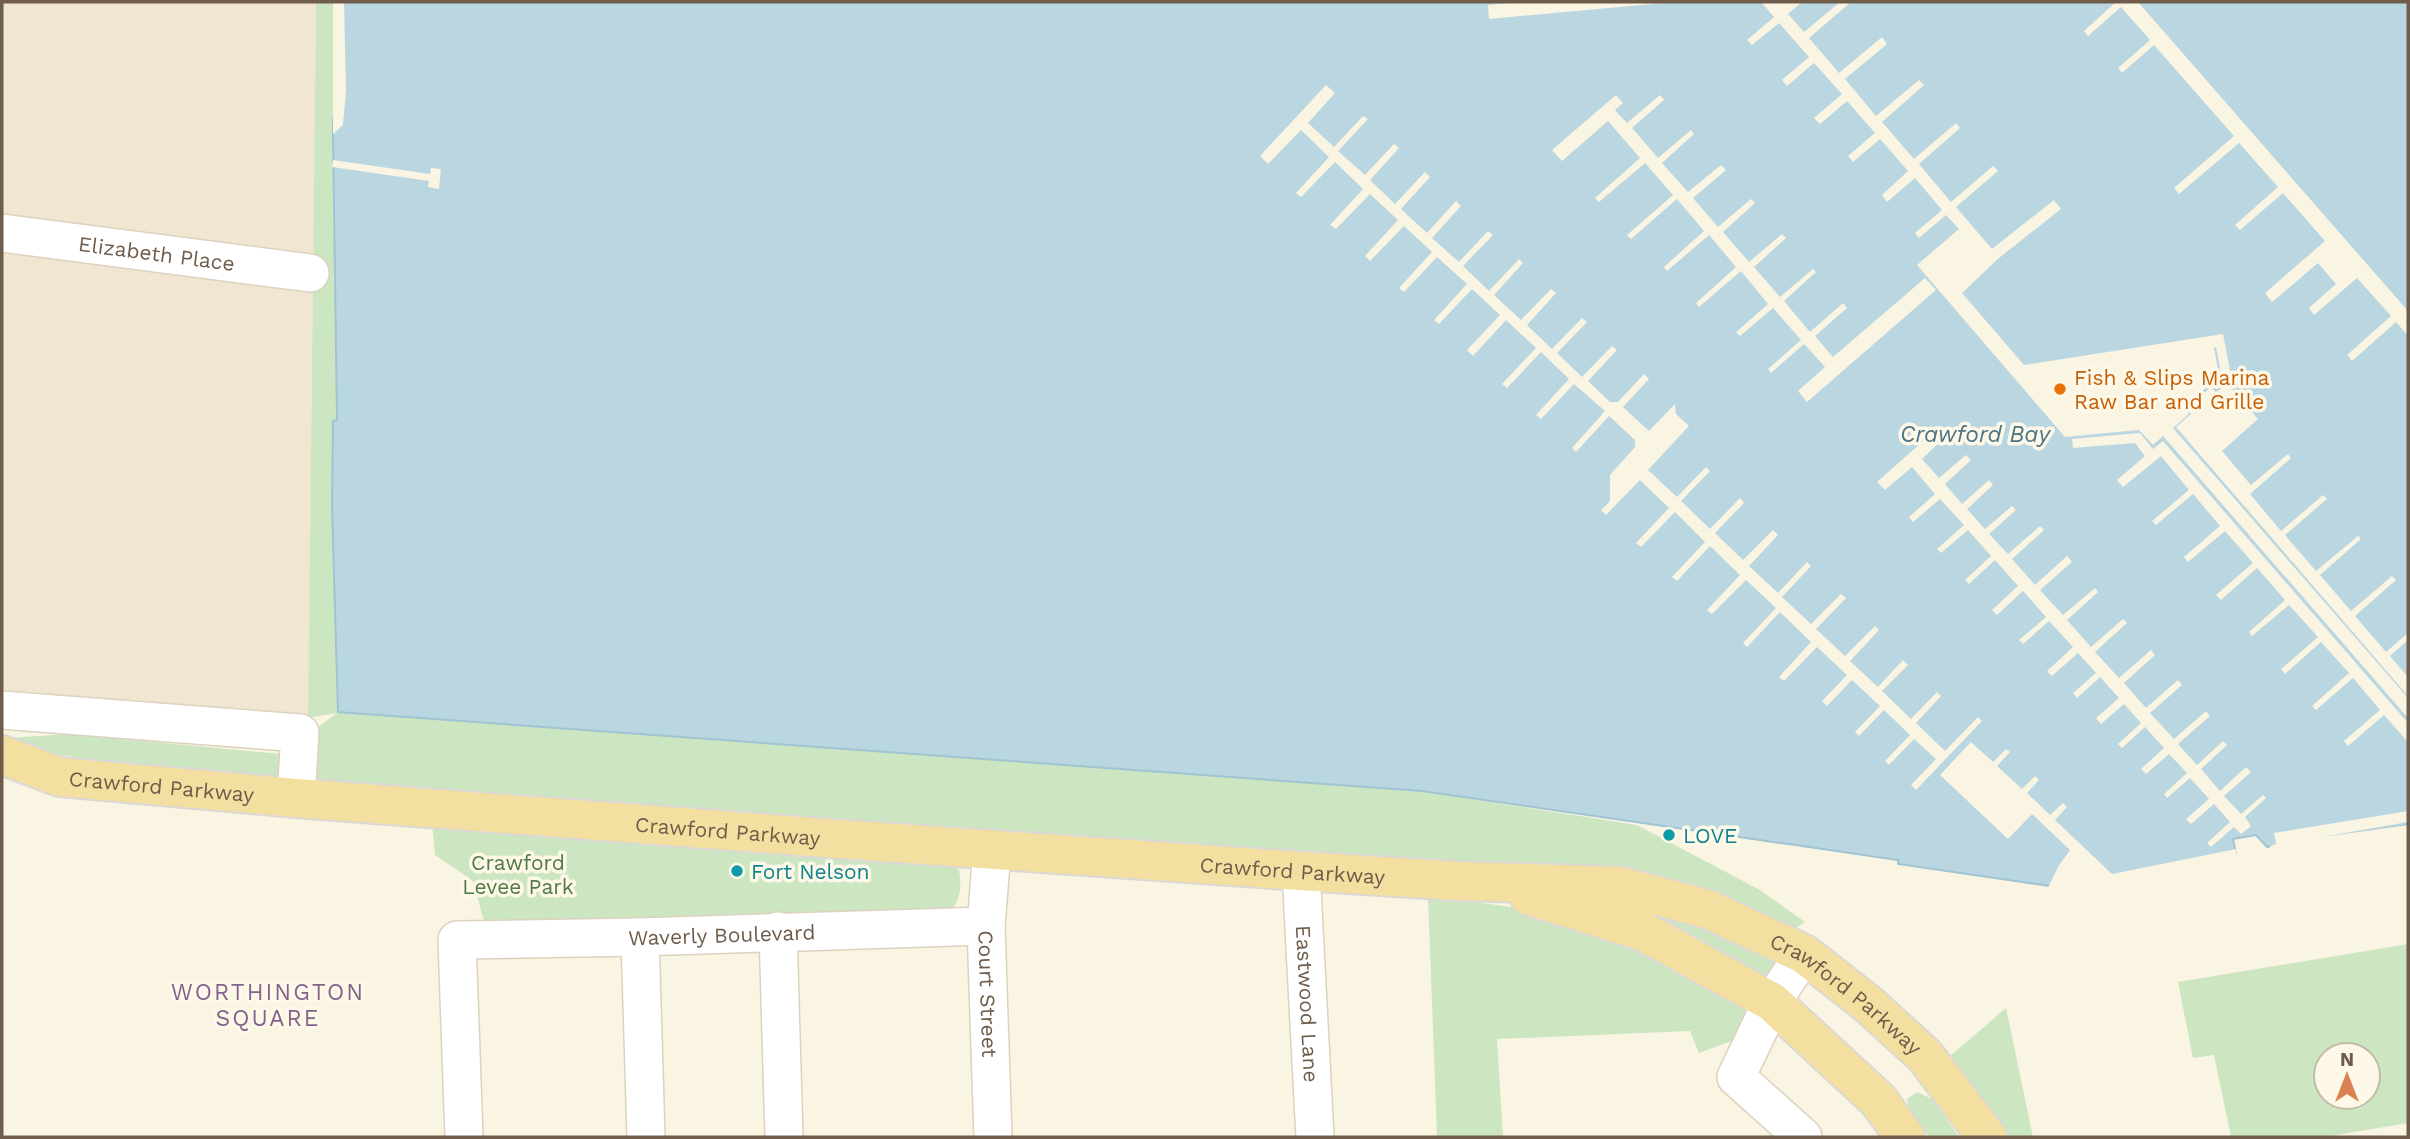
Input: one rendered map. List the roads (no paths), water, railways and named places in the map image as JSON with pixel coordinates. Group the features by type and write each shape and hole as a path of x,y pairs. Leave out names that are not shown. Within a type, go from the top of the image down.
{"main road":[{"name":"Crawford Parkway","path":"2,755 60,777 296,798 1301,871 1458,881 1619,886 1707,909 1804,954 1868,1004 1925,1056 1987,1137"},
{"name":"Crawford Parkway","path":"1458,881 1531,896 1642,931 1772,1002 1878,1100 1905,1137"}],"street":[{"name":"Elizabeth Place","path":"2,233 310,273"},
{"path":"2,710 300,733 296,798"},
{"name":"Court Street","path":"992,850 986,926 993,1137"},
{"name":"Eastwood Lane","path":"1301,871 1315,1137"},
{"name":"Waverly Boulevard","path":"464,1137 457,940 986,926"},
{"path":"778,931 784,1137"},
{"path":"640,937 646,1137"},
{"path":"1803,1137 1736,1077 1772,1002 1804,954"}],"water":[{"name":"Crawford Bay","path":"336,2 2408,2 2408,825 2267,847 2256,835 2233,839 2236,853 2064,888 1898,864 1898,860 1422,791 338,712 332,506 333,421 337,420 333,134 333,119 338,114"}],"place":[{"name":"Fish & Slips Marina Raw Bar and Grille","path":"2060,389"},
{"name":"LOVE","path":"1669,835"},
{"name":"Fort Nelson","path":"737,871"}],"district":[{"name":"WORTHINGTON SQUARE","path":"268,1005"}],"park label":[{"name":"Crawford Levee Park","path":"518,874"}]}
